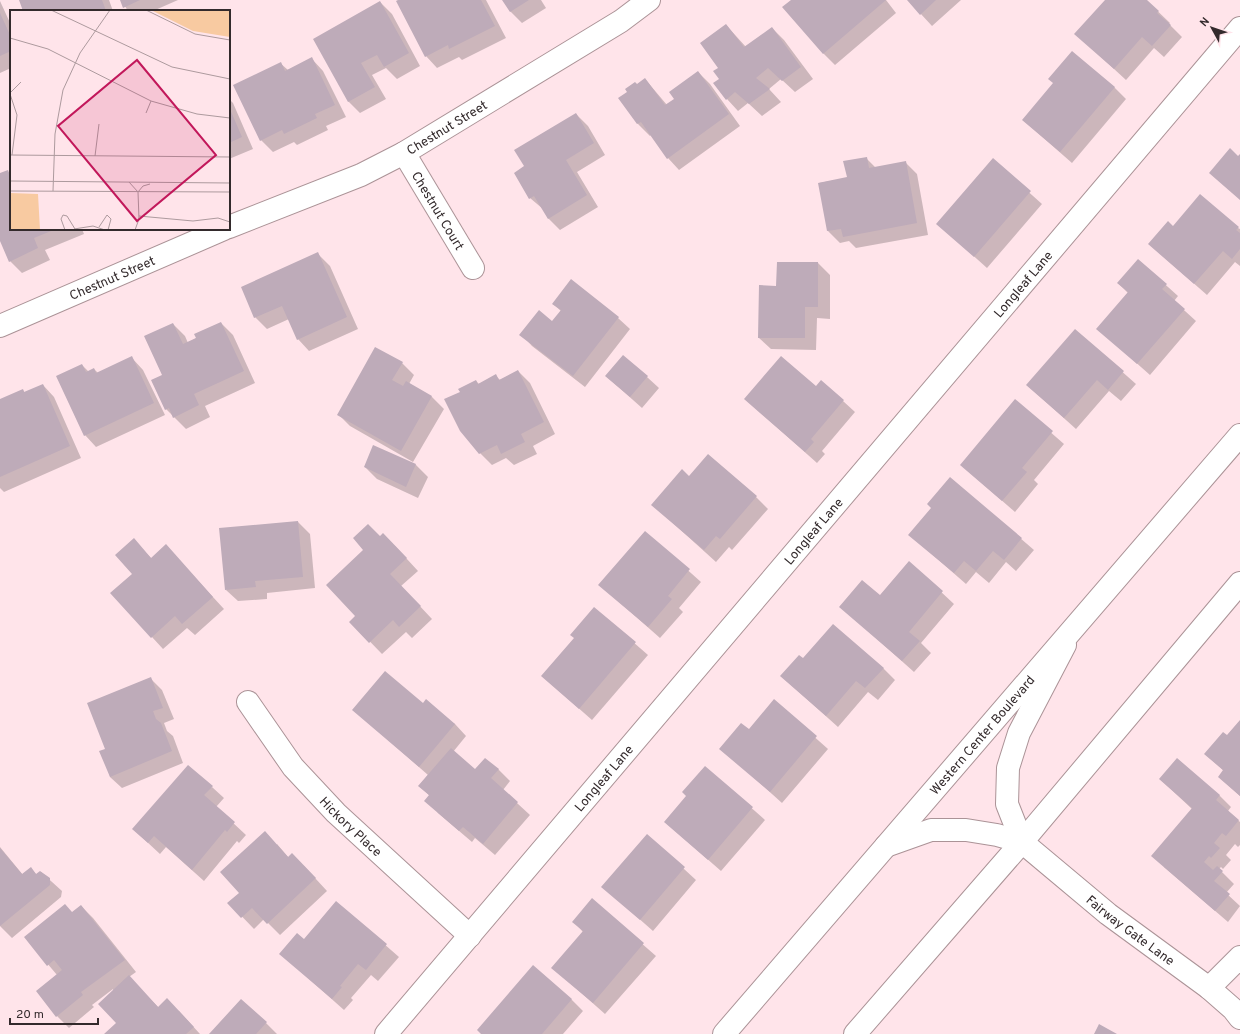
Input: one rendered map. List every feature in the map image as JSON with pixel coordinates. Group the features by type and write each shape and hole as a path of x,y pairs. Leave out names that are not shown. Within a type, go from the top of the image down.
{"street":[{"name":"Chestnut Street","path":"230,227 361,175 404,153 620,21 649,0"},
{"name":"Longleaf Lane","path":"386,1034 1240,28"},
{"name":"Chestnut Court","path":"404,153 473,268"},
{"name":"Chestnut Street","path":"0,326 222,230"},
{"name":"Western Center Boulevard","path":"724,1034 1240,435"},
{"path":"856,1034 1022,842 1240,584"},
{"name":"Fairway Gate Lane","path":"1022,842 1008,804 1008,768 1019,733 1071,633"},
{"name":"Hickory Place","path":"248,702 293,767 336,813 470,936"},
{"name":"Fairway Gate Lane","path":"886,846 931,830 966,830 997,835 1022,842 1108,914 1209,988 1233,1009 1240,1018"},
{"path":"1209,988 1240,957"}],"building":[{"path":"19,0 102,0 106,10 23,10"},
{"path":"120,0 140,0 123,8"},
{"path":"481,0 495,26 449,49 448,45 425,57 396,1"},
{"path":"502,0 529,0 510,12"},
{"path":"791,0 886,0 823,54 782,7"},
{"path":"907,0 936,0 920,15"},
{"path":"1105,0 1147,0 1159,11 1157,13 1171,25 1152,46 1142,37 1114,69 1074,34"},
{"path":"380,1 409,53 384,67 377,55 361,63 375,87 348,102 313,39"},
{"path":"0,13 10,35 10,51 0,56"},
{"path":"726,24 744,47 772,27 801,67 782,81 768,68 756,78 770,89 749,104 735,92 726,100 713,83 719,79 713,71 718,68 700,43"},
{"path":"1072,51 1115,87 1060,152 1022,120 1053,83 1048,79"},
{"path":"312,57 335,105 315,114 317,118 284,134 282,130 260,141 233,85 281,62 285,71"},
{"path":"698,71 729,114 667,159 641,122 637,124 618,98 627,92 625,89 635,82 637,84 645,78 665,105 674,99 669,92"},
{"path":"230,109 242,137 230,143"},
{"path":"576,113 594,143 566,160 587,195 548,219 534,196 529,199 514,173 524,166 514,150"},
{"path":"1230,148 1238,156 1240,154 1240,200 1209,173"},
{"path":"867,157 869,168 906,161 917,223 843,237 841,229 827,231 818,183 847,177 843,161"},
{"path":"993,158 1031,191 974,257 936,224"},
{"path":"8,170 10,175 10,230 54,230 34,238 38,248 9,262 0,241 0,173"},
{"path":"1200,194 1239,227 1236,230 1240,233 1240,249 1232,259 1223,251 1194,284 1148,244 1168,221 1173,226"},
{"path":"318,252 347,317 297,340 282,306 254,318 241,287"},
{"path":"1138,259 1167,284 1162,289 1185,309 1137,364 1096,329 1128,292 1117,283"},
{"path":"777,262 818,262 818,307 805,307 805,338 758,338 759,285 776,286"},
{"path":"571,279 619,317 573,376 519,335 539,310 552,321 561,310 552,304"},
{"path":"221,322 244,371 194,394 199,405 173,418 169,408 165,410 151,380 162,375 144,336 173,323 183,344 196,338 194,334"},
{"path":"1075,329 1124,371 1108,390 1097,380 1064,418 1026,385"},
{"path":"375,347 403,362 392,380 403,386 406,381 432,396 401,451 337,415"},
{"path":"623,355 648,376 630,397 605,376"},
{"path":"132,356 154,403 84,436 56,376 82,364 86,372 94,368 96,373"},
{"path":"781,356 816,386 821,380 844,400 811,439 814,442 805,452 744,399"},
{"path":"518,370 544,422 521,434 525,442 501,454 497,445 479,454 460,431 444,399 460,392 458,389 476,380 478,384 496,374 499,380"},
{"path":"43,384 70,446 0,477 0,399 23,389 24,392"},
{"path":"1015,399 1053,431 1022,468 1027,472 1002,501 960,465"},
{"path":"373,445 416,464 406,487 364,467"},
{"path":"708,454 757,496 720,539 716,536 704,550 651,505 682,469 689,476"},
{"path":"950,477 1022,538 1004,560 993,551 976,571 964,561 954,573 908,535 931,508 927,504"},
{"path":"298,521 303,577 255,581 256,587 225,590 219,528"},
{"path":"368,524 380,536 383,533 407,558 390,574 421,606 399,627 393,620 369,643 349,622 355,616 326,585 363,550 353,538"},
{"path":"645,531 690,569 668,596 672,599 648,627 598,585"},
{"path":"134,538 151,558 166,544 213,597 182,624 175,616 151,638 110,593 132,574 115,555"},
{"path":"909,561 943,591 909,632 920,641 902,661 839,607 862,580 880,595"},
{"path":"594,607 636,642 579,709 541,676 574,638 570,635"},
{"path":"833,624 884,668 865,688 856,681 826,716 780,676 799,655 803,658"},
{"path":"385,671 423,703 426,699 455,724 419,767 352,710"},
{"path":"151,677 163,708 153,711 156,719 161,723 172,751 110,777 99,751 105,749 87,703"},
{"path":"774,699 817,736 770,792 719,749 741,723 749,729"},
{"path":"1240,720 1240,796 1218,777 1223,770 1204,754 1223,732 1227,735"},
{"path":"451,748 475,769 485,758 499,769 491,778 518,802 483,844 463,827 459,831 424,801 429,795 418,786"},
{"path":"1177,758 1220,795 1216,800 1239,820 1226,836 1222,833 1214,843 1220,848 1211,858 1209,856 1204,862 1213,870 1217,866 1223,871 1214,881 1230,894 1215,911 1151,856 1192,808 1159,779"},
{"path":"188,765 213,786 204,795 235,822 227,832 225,830 192,870 154,836 148,843 132,829"},
{"path":"705,766 753,807 708,860 664,822 686,796 682,792"},
{"path":"265,831 288,857 292,853 316,878 267,924 252,908 241,918 227,903 239,893 220,872"},
{"path":"647,834 685,867 640,920 601,887"},
{"path":"0,848 22,874 31,867 36,874 40,871 50,878 50,885 0,926"},
{"path":"592,898 644,943 593,1003 551,968 583,931 572,922"},
{"path":"336,901 387,944 366,970 358,964 340,986 342,987 332,999 279,954 297,933 304,939"},
{"path":"65,904 72,912 81,905 125,960 81,992 83,995 56,1017 36,991 62,970 54,960 47,966 24,937"},
{"path":"533,965 572,999 542,1034 481,1034 477,1030"},
{"path":"129,975 158,1007 167,998 194,1027 186,1034 104,1034 116,1023 98,1004"},
{"path":"241,999 267,1022 256,1034 209,1034"},
{"path":"1099,1024 1117,1034 1094,1034"}]}
